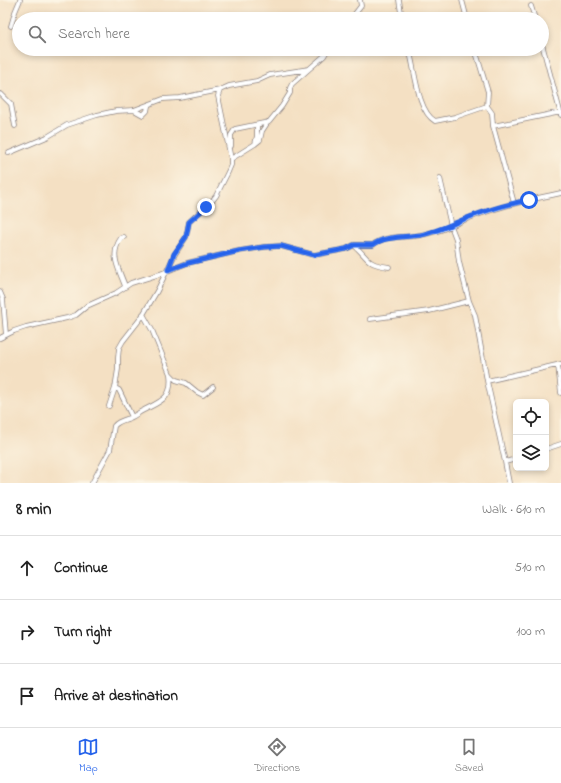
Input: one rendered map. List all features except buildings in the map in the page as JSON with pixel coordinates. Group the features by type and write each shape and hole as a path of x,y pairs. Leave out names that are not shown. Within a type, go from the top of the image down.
{"street":[{"path":"15,12 20,0"},
{"path":"356,12 361,6 360,0"},
{"path":"399,0 401,12"},
{"path":"462,0 465,12"},
{"path":"531,6 533,12"},
{"path":"231,159 260,140 262,131 282,106 290,93 292,84 324,56"},
{"path":"410,56 416,88 429,118 435,121 487,106"},
{"path":"478,56 488,92 487,106 492,113 493,126 514,203"},
{"path":"493,126 561,113 545,56"},
{"path":"9,153 46,137 67,125 106,113 134,110 148,106 163,99 180,98 220,90 229,86 257,81 270,75 309,69"},
{"path":"109,406 115,388 119,348 143,314 168,270 174,254 186,237 189,222 212,202 231,165 230,150 218,96 220,90"},
{"path":"1,94 11,104 15,126"},
{"path":"134,110 143,115 148,109 148,106"},
{"path":"230,150 231,134 233,131 244,127 269,122"},
{"path":"255,144 257,125"},
{"path":"440,178 451,226 456,239 459,262 469,301 475,315 487,381 509,483"},
{"path":"0,338 6,334 26,327 76,315 87,306 116,293 131,283 188,263 239,251 264,247 281,246 314,255 346,249 354,245 373,245 391,238 423,234 451,226 477,214 514,203 561,193"},
{"path":"124,237 121,238 115,251 115,259 125,286"},
{"path":"354,245 371,264 389,267"},
{"path":"0,292 3,299 6,334"},
{"path":"370,319 429,311 469,301"},
{"path":"92,483 110,450 114,426 116,423 158,404 168,395 171,380 170,374 152,330 143,314"},
{"path":"487,381 559,365 561,393"},
{"path":"170,374 176,380 186,383 203,395 213,387"},
{"path":"115,388 119,390 132,417"},
{"path":"549,448 561,444"},
{"path":"505,462 513,460"}],"route":[{"path":"206,207 189,222 186,229 186,237 174,254 168,270 211,257 264,247 281,246 314,255 346,249 354,245 373,245 391,238 414,236 444,229 466,218 514,203 529,200"}]}
